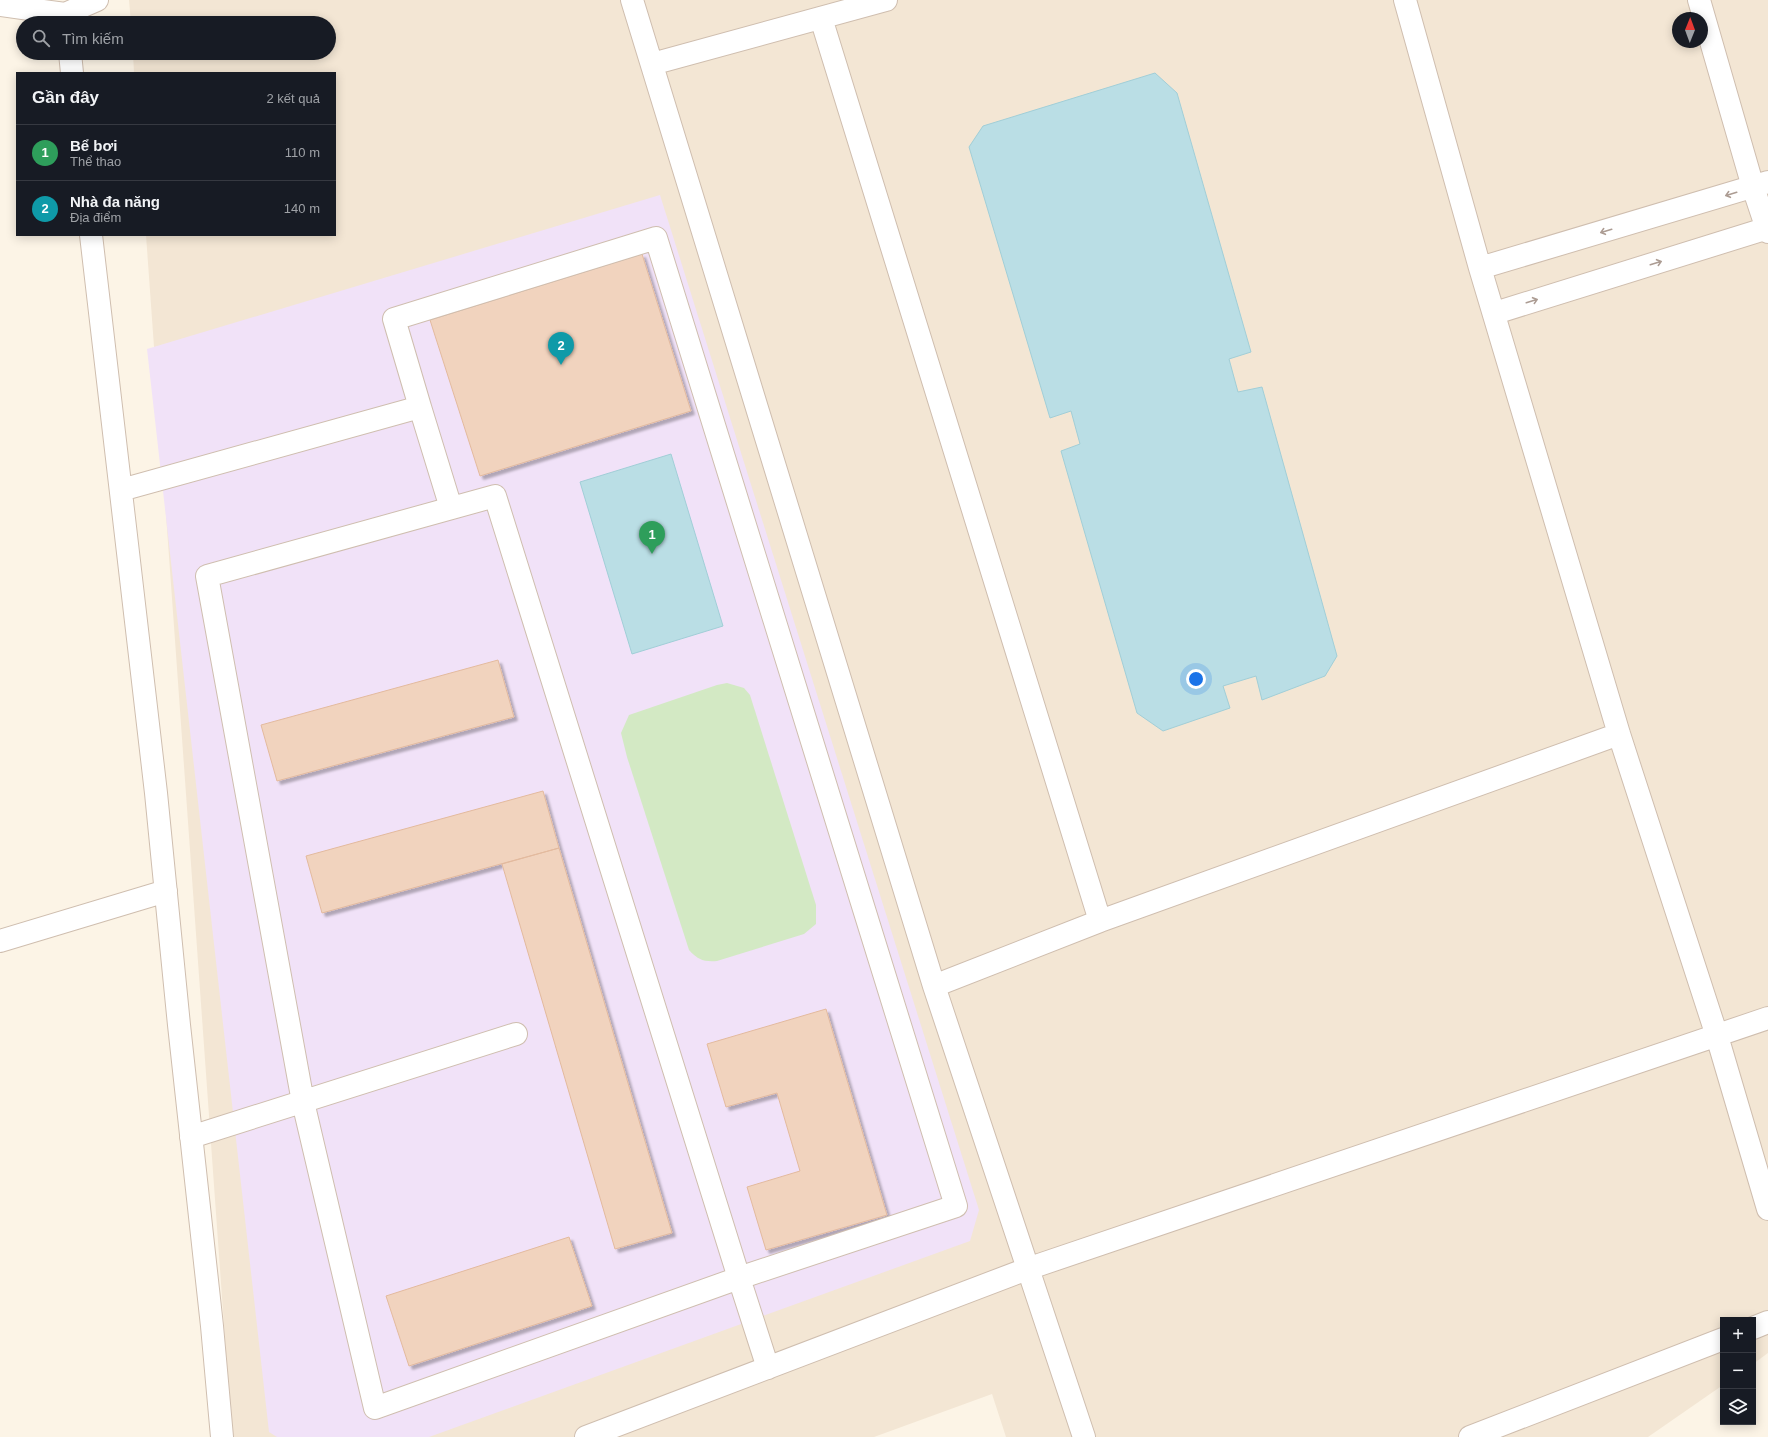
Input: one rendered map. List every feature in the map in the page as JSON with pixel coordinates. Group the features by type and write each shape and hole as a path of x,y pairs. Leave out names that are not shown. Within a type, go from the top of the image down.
{"street":[{"path":"0,5 65,12 97,0"},
{"path":"632,0 934,986 1084,1437"},
{"path":"652,64 886,0"},
{"path":"1405,0 1480,268 1495,313 1619,734 1717,1036 1768,1209"},
{"path":"1495,313 1768,229 1761,185 1699,0"},
{"path":"821,18 1100,921"},
{"path":"71,60 72,72"},
{"path":"1480,268 1761,185"},
{"path":"91,236 156,793 222,1437"},
{"path":"450,508 394,319 656,238 956,1206 739,1278 375,1408 303,1102 207,576 495,496 739,1278 768,1368"},
{"path":"121,490 420,407"},
{"path":"934,986 1100,921 1619,734"},
{"path":"0,941 166,891"},
{"path":"586,1437 1027,1269 1768,1018"},
{"path":"191,1137 516,1034"},
{"path":"1756,1327 1768,1322"},
{"path":"1470,1437 1720,1340"}],"shaded area":[{"path":"129,0 1768,0 1768,1353 1756,1362 1756,1317 1720,1317 1720,1387 1648,1437 1006,1437 992,1394 874,1437 232,1437 146,236 336,236 336,72 134,72 133,60 336,60 336,16 130,16"},
{"path":"660,195 979,1210 970,1241 429,1437 277,1437 269,1432 147,349"}],"green space":[{"path":"727,683 744,688 750,695 816,905 816,924 804,934 717,961 708,961 698,958 689,950 627,757 621,733 629,715 717,685"}],"water":[{"path":"1155,73 1177,93 1251,352 1229,359 1238,392 1262,387 1337,656 1325,676 1262,700 1256,676 1223,686 1230,708 1163,731 1137,713 1061,451 1080,444 1071,411 1050,418 969,147 983,126"},
{"path":"671,454 723,626 632,654 580,482"}],"building":[{"path":"642,254 691,411 480,476 430,320"},
{"path":"498,660 514,717 277,781 261,725"},
{"path":"543,791 559,848 322,913 306,856"},
{"path":"559,848 672,1233 615,1249 502,864"},
{"path":"826,1009 887,1215 766,1250 747,1187 800,1171 777,1093 726,1107 707,1044"},
{"path":"569,1237 592,1306 409,1366 386,1296"}],"place":[{"name":"Nhà đa năng","path":"561,365"},
{"name":"Bể bơi","path":"652,554"}]}
